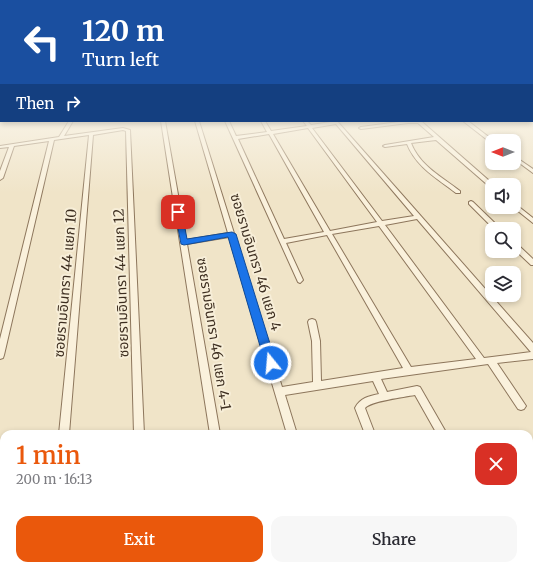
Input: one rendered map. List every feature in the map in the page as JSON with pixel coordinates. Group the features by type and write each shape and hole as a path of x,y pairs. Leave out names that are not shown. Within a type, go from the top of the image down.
{"street":[{"path":"0,147 52,140 0,355"},
{"name":"ซอยรามอินทรา 44 แยก 10","path":"64,430 90,140"},
{"name":"ซอยรามอินทรา 44 แยก 12","path":"128,140 139,430"},
{"name":"ซอยรามอินทรา 46 แยก 4-1","path":"166,140 214,430"},
{"name":"ซอยรามอินทรา 46 แยก 4","path":"203,140 291,430"},
{"path":"236,140 300,280"},
{"path":"274,140 409,371"},
{"path":"319,140 381,224 521,406"},
{"path":"351,140 533,349"},
{"path":"385,146 429,140"},
{"path":"440,140 485,180"},
{"path":"409,143 416,156 424,166 458,192"},
{"path":"0,178 12,145"},
{"path":"521,162 533,171"},
{"path":"471,203 491,222"},
{"path":"521,211 533,221"},
{"path":"283,241 418,217"},
{"path":"184,242 232,234"},
{"path":"521,252 533,264"},
{"path":"312,322 316,341 317,385"},
{"path":"280,392 409,371 533,355"},
{"path":"375,376 385,397"},
{"path":"368,430 360,408 361,404 417,390 440,430"}],"route":[{"path":"178,212 184,242 232,234 271,363"}]}
